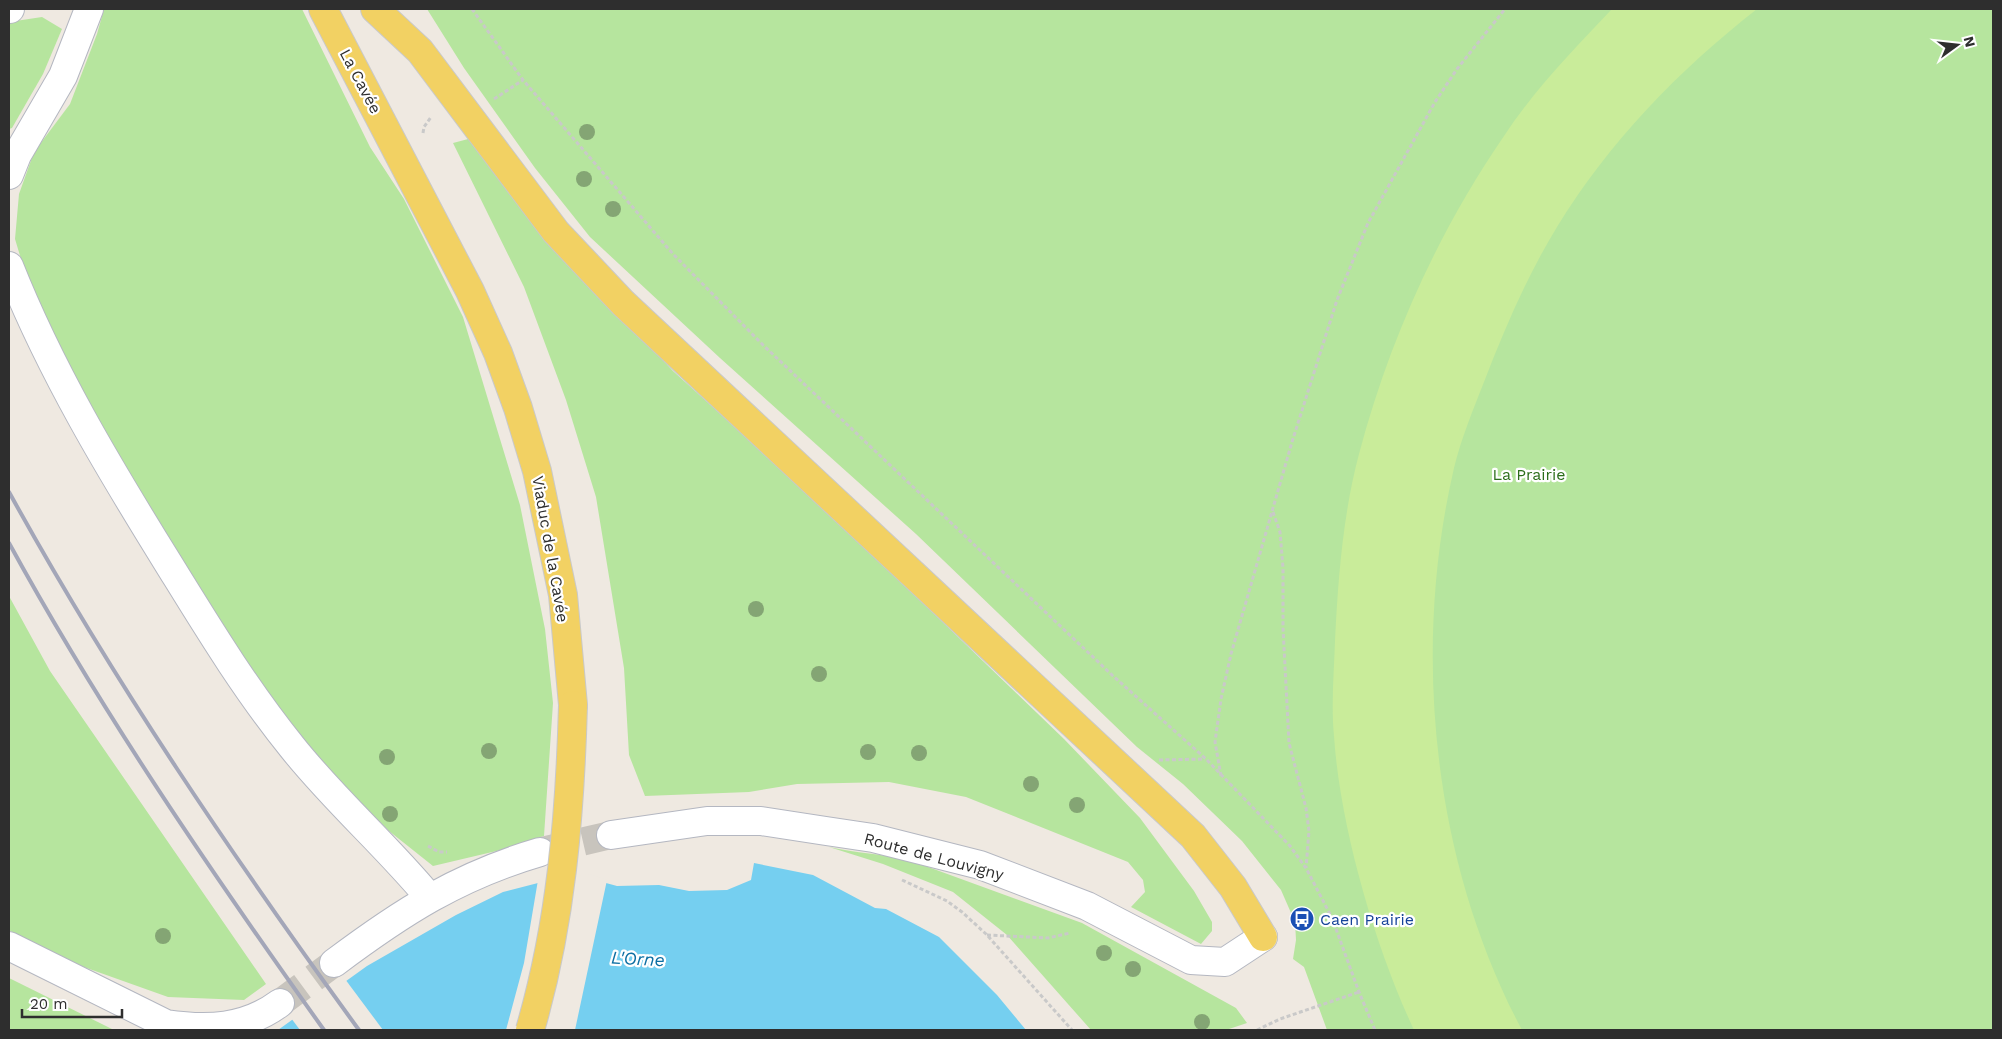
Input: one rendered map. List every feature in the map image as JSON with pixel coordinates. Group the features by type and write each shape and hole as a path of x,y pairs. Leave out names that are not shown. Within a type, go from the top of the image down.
{"main road":[{"name":"La Cavée","path":"323,9 400,154"},
{"path":"374,9 420,51 556,232 623,303 1067,716 1193,836 1233,887 1263,937"},
{"name":"Viaduc de la Cavée","path":"400,154 470,291 498,354 518,408 537,471 561,585 573,705 569,815 558,911 540,998 530,1030"}],"street":[{"path":"9,175 18,154 63,76 89,9"},
{"path":"9,266 54,365 122,488 244,686 293,749 388,849 429,897"},
{"name":"Route de Louvigny","path":"611,834 707,821 761,821 873,838 980,866 1087,906 1191,960 1225,962 1263,937"},
{"path":"334,963 429,897 490,868 540,852"},
{"path":"9,946 166,1024 190,1028 231,1026 250,1020 280,1003"}],"path":[{"path":"472,9 523,80 673,254 763,346 1112,675 1206,759 1266,819 1306,868 1332,918 1375,1030"},
{"path":"1221,776 1215,742 1221,699 1231,654 1272,511 1337,300 1368,223 1435,102 1457,69 1505,9"},
{"path":"487,104 523,80"},
{"path":"1272,511 1280,532 1283,568 1283,628 1288,743 1306,808 1309,831 1306,868"},
{"path":"424,844 439,852 451,853"},
{"path":"897,877 947,901 986,934 1072,1030"},
{"path":"986,934 1048,938 1114,920"},
{"path":"1257,1030 1313,1007 1359,992"}],"green space":[{"path":"104,9 302,9 370,147 404,199 463,317 520,505 545,629 553,703 544,836 505,849 433,866 389,831 340,782 275,709 105,437 36,309 15,239 19,194 34,152 70,104 97,34"},
{"name":"La Prairie","path":"427,9 1993,9 1993,1030 1327,1030 1304,967 1293,959 1296,940 1295,922 1281,890 1242,841 1183,784 1137,747 916,534 720,358 590,237 535,168 464,68"},
{"path":"1612,9 1757,9 1700,57 1647,109 1599,166 1577,196 1557,227 1526,283 1500,342 1464,435 1454,468 1441,538 1434,610 1433,683 1438,756 1450,828 1468,898 1492,965 1522,1030 1414,1030 1386,962 1373,924 1352,847 1338,771 1333,724 1336,618 1345,523 1353,477 1371,412 1401,329 1437,249 1458,210 1504,136 1529,102 1555,70"},
{"path":"42,17 62,29 43,74 12,128 9,129 9,22"},
{"path":"472,138 588,279 673,371 791,478 901,582 1064,739 1140,818 1194,891 1212,922 1212,931 1201,944 1131,907 1145,892 1143,880 1128,862 966,797 889,782 797,784 749,792 645,796 629,755 624,668 596,497 566,400 524,287 453,143"},
{"path":"9,596 50,671 266,984 244,1000 168,997 67,961 37,948 9,930"},
{"path":"829,847 909,860 1082,923 1236,1008 1247,1023 1226,1030 1091,1030 1007,935 953,892 883,864"},
{"path":"9,978 114,1030 9,1030"}],"water":[{"name":"L'Orne","path":"754,863 813,875 875,908 886,909 939,937 997,995 1026,1030 278,1030 367,966 456,915 503,892 538,883 606,883 617,886 659,885 689,891 727,890 751,880"}],"pier":[{"path":"590,874 607,880 575,1030 506,1030 524,963 538,880"},
{"path":"345,979 383,1030 300,1030 291,1018"}],"tunnel":[{"path":"542,851 611,835"},
{"path":"280,1003 334,963"}],"railway":[{"path":"9,492 89,631 175,766 359,1030"},
{"path":"9,543 82,669 159,791 324,1030"}],"place":[{"name":"Caen Prairie","path":"1302,919"}]}
